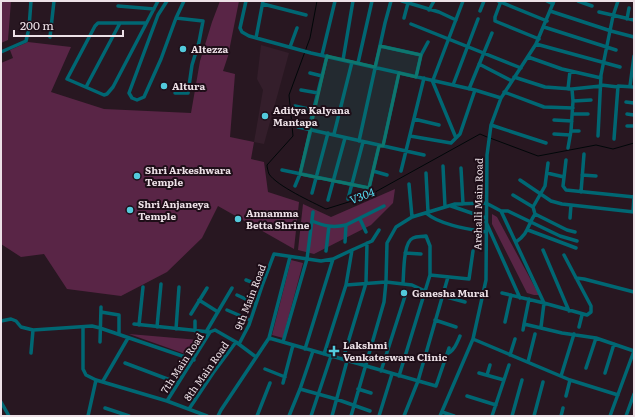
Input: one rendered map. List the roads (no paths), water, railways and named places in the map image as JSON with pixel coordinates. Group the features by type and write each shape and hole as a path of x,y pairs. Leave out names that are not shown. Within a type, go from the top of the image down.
{"street":[{"path":"1,52 26,41 29,28 31,1"},
{"path":"50,37 54,1"},
{"path":"146,23 101,22 95,26 67,80 107,94 113,87 158,1"},
{"path":"167,1 158,16 129,93 132,98 140,99 144,97 161,59 182,1"},
{"path":"246,1 240,28 241,31 249,36 311,53 416,76 475,90 501,98"},
{"path":"322,55 335,1"},
{"path":"343,60 353,1"},
{"path":"358,63 372,1"},
{"path":"348,199 361,142 375,67 391,1"},
{"path":"402,1 456,20"},
{"path":"429,10 434,1"},
{"path":"456,138 432,80 464,1"},
{"path":"480,11 484,1"},
{"path":"539,39 495,21 500,1 546,21"},
{"path":"547,1 554,2"},
{"path":"578,1 592,6"},
{"path":"598,136 601,78 606,47 618,1"},
{"path":"256,38 263,2 306,15"},
{"name":"Arehalli Main Road","path":"441,414 472,339 486,280 486,203 488,142 491,125 504,92 539,39 554,2"},
{"path":"404,18 408,3"},
{"path":"118,6 154,9"},
{"path":"627,19 629,8"},
{"path":"550,11 611,31 634,36"},
{"path":"599,12 634,20"},
{"path":"175,93 188,93 192,65 199,42 203,21 176,18"},
{"path":"453,85 478,19"},
{"path":"86,87 120,23"},
{"path":"411,24 521,68"},
{"path":"544,27 616,50"},
{"path":"290,47 297,28"},
{"path":"469,89 492,33"},
{"path":"416,76 422,55 428,42"},
{"path":"536,44 620,67"},
{"path":"380,46 422,55"},
{"path":"295,186 300,174 313,110 327,56"},
{"path":"479,64 513,79 545,87 570,89 601,86 618,87 619,85 632,87 634,56"},
{"path":"528,57 570,71 601,78"},
{"path":"334,134 352,62"},
{"path":"568,148 573,114 573,101 570,89 570,71"},
{"path":"310,73 322,76"},
{"path":"282,170 369,188 399,73"},
{"path":"401,171 424,78"},
{"path":"614,139 618,87"},
{"path":"301,90 318,93"},
{"path":"410,136 451,143 460,134 475,90"},
{"path":"504,92 544,107 573,108"},
{"path":"573,101 591,100"},
{"path":"626,102 634,103"},
{"path":"295,106 313,110"},
{"path":"573,114 588,114"},
{"path":"627,114 634,115"},
{"path":"414,119 439,125"},
{"path":"554,120 572,122"},
{"path":"491,125 546,143"},
{"path":"627,126 634,126"},
{"path":"298,127 310,128 361,142 424,155"},
{"path":"554,134 579,131"},
{"path":"312,193 328,133"},
{"path":"328,200 346,138"},
{"path":"581,192 584,154"},
{"path":"520,180 551,201 571,205 633,212 634,196 581,192 564,189 563,186 566,160"},
{"path":"533,207 545,186 548,163"},
{"path":"443,166 445,207"},
{"path":"461,168 462,204"},
{"path":"373,171 387,175"},
{"path":"426,173 427,213"},
{"path":"547,173 564,177"},
{"path":"582,175 596,176"},
{"path":"409,184 412,217"},
{"path":"513,195 533,207 535,214 567,230 576,232"},
{"path":"351,416 384,302 387,243 396,228 412,217 445,207 462,204 486,203 501,211 508,211 560,236 577,241"},
{"path":"570,218 571,205"},
{"path":"312,220 336,227 346,225 360,219 384,206"},
{"path":"451,206 486,220 520,298"},
{"path":"501,211 544,303 541,327"},
{"path":"283,342 306,259 313,212"},
{"path":"427,213 435,219 486,232"},
{"path":"516,242 524,237 528,230 530,221 535,214"},
{"path":"360,219 366,232"},
{"path":"345,242 346,225"},
{"path":"326,251 329,226"},
{"path":"218,416 269,338 290,257 321,261 333,259 375,238 379,230"},
{"path":"528,230 576,248"},
{"path":"400,376 430,275 430,246 426,236 413,238 409,242 405,253 403,283"},
{"path":"332,416 345,360 366,283 367,243"},
{"path":"324,354 346,285 352,250"},
{"path":"543,250 569,311"},
{"path":"430,275 469,279 472,251"},
{"path":"405,253 421,254"},
{"name":"9th Main Road","path":"238,343 250,320 274,254 290,257"},
{"path":"502,293 588,315 591,312 591,306 564,255"},
{"path":"305,349 333,259"},
{"path":"404,416 418,381 448,277"},
{"path":"576,278 634,292"},
{"path":"246,280 262,286"},
{"path":"346,285 386,282 403,283 425,291"},
{"path":"157,327 161,284"},
{"path":"139,325 143,287"},
{"path":"176,329 179,287"},
{"path":"191,314 206,288"},
{"name":"7th Main Road","path":"166,401 194,360 232,288"},
{"path":"381,371 406,293"},
{"path":"237,295 256,304"},
{"path":"505,322 511,295"},
{"path":"443,296 465,302"},
{"path":"523,330 529,299"},
{"path":"199,300 218,312"},
{"path":"100,342 101,307"},
{"path":"228,310 250,320"},
{"path":"101,312 119,315 118,334"},
{"path":"579,327 582,314"},
{"path":"1,321 11,319 16,321 21,328 33,330 83,327 100,328 194,360"},
{"path":"435,320 456,327"},
{"path":"195,321 195,331"},
{"path":"134,324 208,332 215,330 238,343 256,357"},
{"path":"524,324 596,338 634,351 610,416"},
{"path":"83,327 83,369 86,375 96,380 166,401 207,416"},
{"path":"31,353 33,330"},
{"path":"528,362 535,334"},
{"path":"561,376 574,334"},
{"path":"447,354 456,346 460,336"},
{"path":"103,381 128,338"},
{"path":"269,338 436,386 449,348"},
{"path":"586,368 596,338"},
{"path":"472,339 570,380 618,396"},
{"path":"510,355 515,339"},
{"name":"8th Main Road","path":"189,409 213,373 238,343"},
{"path":"605,373 614,344"},
{"path":"283,383 286,377 293,345"},
{"path":"289,416 313,351"},
{"path":"311,416 331,356"},
{"path":"125,363 178,383"},
{"path":"487,375 490,365"},
{"path":"492,416 509,365"},
{"path":"265,369 286,377"},
{"path":"479,373 504,380"},
{"path":"379,416 392,374"},
{"path":"88,416 96,380"},
{"path":"512,416 522,380"},
{"path":"566,396 570,380"},
{"path":"534,416 543,382"},
{"path":"257,416 270,383"},
{"path":"300,389 318,393 370,411"},
{"path":"358,389 371,393"},
{"path":"626,416 634,394"},
{"path":"467,396 496,405"},
{"path":"1,402 9,416"},
{"path":"106,408 129,416"},
{"path":"560,416 563,408"},
{"path":"441,414 454,416"}],"waterway":[{"name":"V304","path":"317,1 310,38 289,95 293,136 267,165 269,174 279,184 326,209 368,196 480,134 487,137"},
{"name":"V304","path":"490,138 538,156 596,145 613,149 634,143"}],"place":[{"name":"Altezza","path":"183,49"},
{"name":"Altura","path":"164,86"},
{"name":"Aditya Kalyana Mantapa","path":"265,116"},
{"name":"Shri Arkeshwara Temple","path":"137,176"},
{"name":"Shri Anjaneya Temple","path":"130,210"},
{"name":"Annamma Betta Shrine","path":"238,219"},
{"name":"Ganesha Mural","path":"404,293"},
{"name":"Lakshmi Venkateswara Clinic","path":"334,351"}]}
